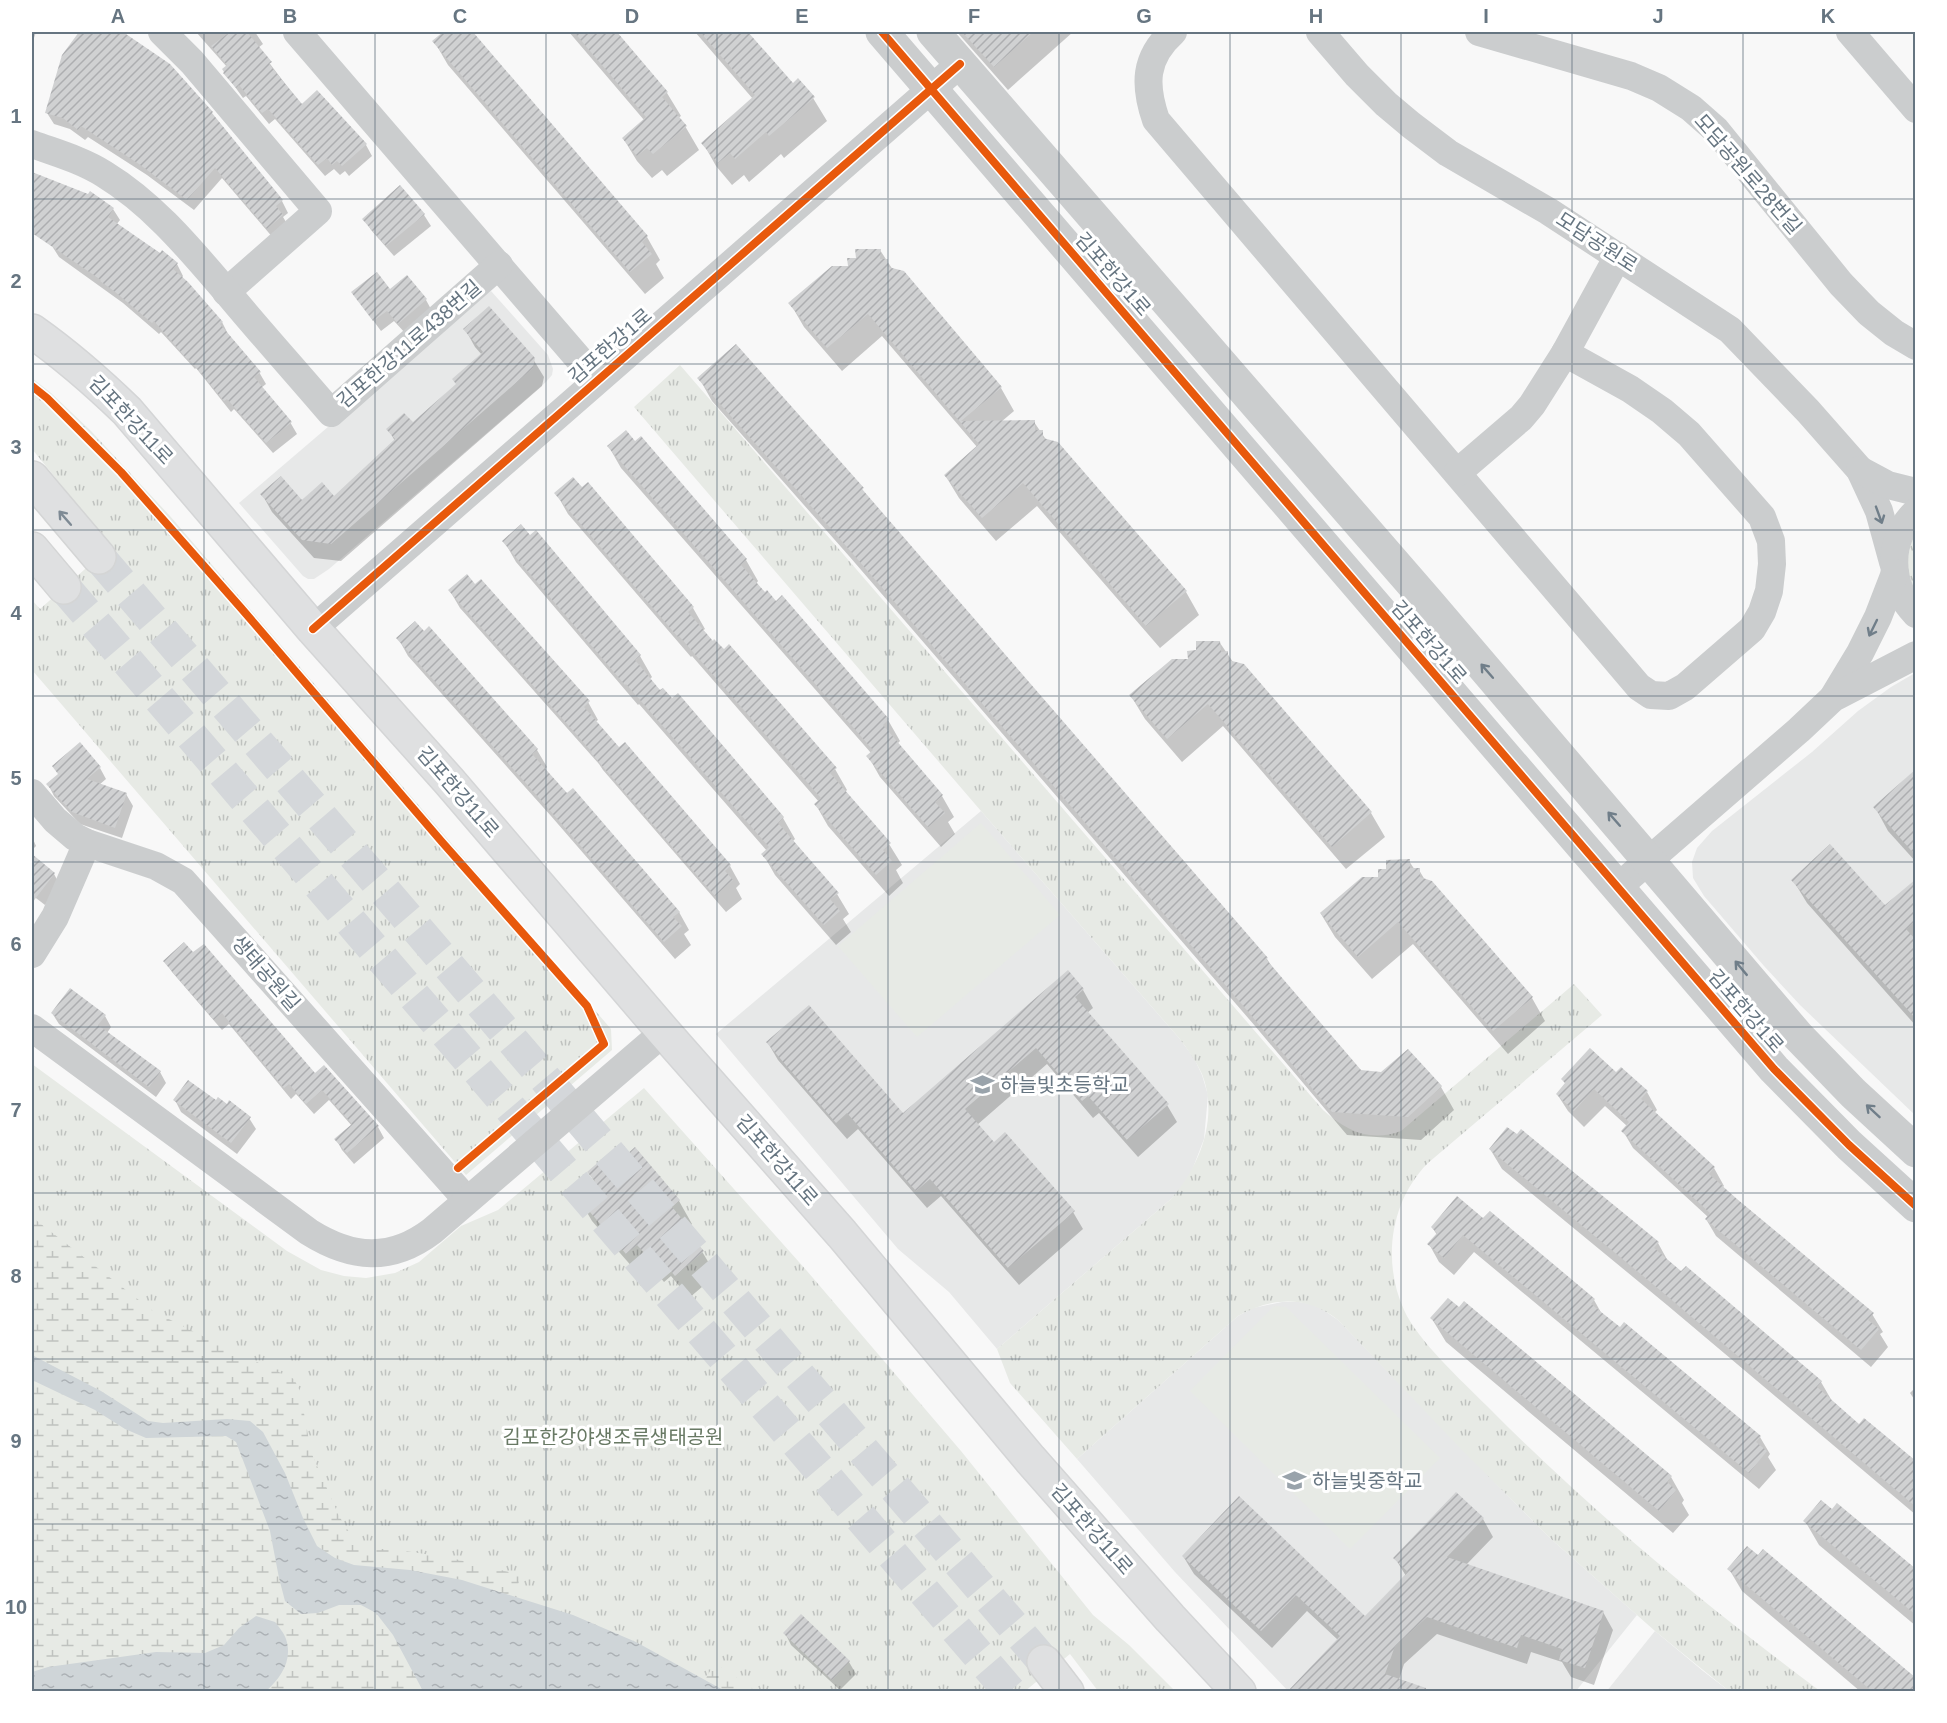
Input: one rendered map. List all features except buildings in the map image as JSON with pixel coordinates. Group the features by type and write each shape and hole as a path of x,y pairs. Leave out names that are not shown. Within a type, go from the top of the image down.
{"main road":[{"name":"김포한강11로","path":"32,331 94,379 127,411 313,629 449,781 828,1236 1104,1556 1227,1692"},
{"path":"32,478 99,557"},
{"path":"32,549 64,587"},
{"name":"김포한강11로","path":"660,1036 842,1234 1030,1458 1170,1618 1239,1692"},
{"path":"1044,1662 1067,1692"}],"street":[{"path":"162,32 192,62 318,211 226,292"},
{"name":"김포한강11로438번길","path":"297,32 597,380"},
{"name":"김포한강1로","path":"882,32 1774,1069 1849,1145 1916,1206"},
{"name":"김포한강1로","path":"933,32 1404,575 1798,1036 1853,1093 1916,1151"},
{"path":"1173,32 1162,42 1151,61 1148,80 1149,99 1156,120 1458,472 1638,687 1652,695 1669,696 1685,687 1752,629 1762,612 1769,591 1772,564 1771,541 1762,518 1689,434 1662,411 1630,389 1565,352"},
{"name":"모담공원로","path":"1320,32 1357,75 1411,125 1465,164 1548,211 1730,330 1809,411 1860,470"},
{"name":"모담공원로28번길","path":"1479,32 1631,76 1659,87 1691,108 1716,130 1841,284 1869,313 1894,333 1916,346"},
{"path":"1850,32 1916,109"},
{"name":"김포한강1로","path":"313,629 960,64"},
{"name":"김포한강11로438번길","path":"32,144 101,172 123,186 165,223 193,252 331,413 499,265"},
{"path":"1458,472 1521,418 1532,405 1565,352 1618,256"},
{"path":"1860,470 1888,485 1916,492"},
{"path":"1860,470 1879,511 1896,584 1906,604 1916,614"},
{"path":"1833,698 1878,617 1894,568 1897,539 1908,519 1916,512"},
{"path":"1618,887 1833,698 1916,655"},
{"name":"생태공원길","path":"32,793 66,830 87,843 156,866 183,881 467,1200"},
{"path":"32,954 55,917 87,843"},
{"path":"32,1028 309,1232 340,1248 358,1253 375,1254 406,1247 426,1236 660,1036"}],"shaded area":[{"path":"491,291 548,355 553,369 552,375 329,569 314,579 303,576 239,503 467,308"},
{"path":"1915,673 1915,1115 1800,1005 1764,966 1704,896 1693,878 1692,862 1697,848 1712,831 1812,752 1858,711"},
{"name":"하늘빛초등학교","path":"981,811 1179,1038 1194,1058 1208,1095 1204,1139 1191,1173 1182,1187 997,1349 949,1292 898,1249 716,1034"},
{"name":"하늘빛중학교","path":"1282,1302 1316,1305 1338,1320 1551,1539 1637,1615 1576,1691 1288,1691 1175,1572 1077,1459 1238,1316 1253,1308"},
{"path":"1655,1631 1703,1671 1729,1691 1606,1692"}],"green space":[{"path":"680,365 1323,1110 1340,1123 1349,1129 1368,1135 1379,1136 1401,1131 1574,984 1602,1015 1428,1163 1415,1178 1405,1195 1394,1233 1393,1272 1397,1291 1404,1310 1419,1335 1453,1373 1526,1445 1648,1555 1820,1691 1729,1691 1655,1631 1551,1539 1338,1320 1314,1306 1276,1302 1238,1316 1077,1459 1010,1383 997,1349 1171,1199 1190,1172 1204,1140 1207,1124 1207,1090 1202,1074 1179,1038 634,407"},
{"path":"32,378 91,431 170,516 611,1029 612,1050 466,1175 32,670 32,600 40,609 111,546 32,449"},
{"path":"1915,534 1915,593 1910,578 1908,556"},
{"path":"981,823 1060,915 917,1037 838,946"},
{"name":"김포한강야생조류생태공원","path":"32,1064 287,1251 321,1270 344,1276 366,1278 395,1273 419,1262 461,1226 498,1210 644,1088 807,1271 961,1451 1093,1615 1129,1645 1175,1691 1098,1691 1070,1654 1024,1692 32,1691"},
{"path":"32,1217 153,1311 294,1379 300,1391 311,1452 339,1516 354,1540 365,1549 392,1549 451,1558 521,1575 514,1597 704,1681 715,1663 756,1691 32,1691"},
{"path":"1274,1306 1286,1307 1440,1458 1350,1549 1190,1391"}],"water":[{"path":"32,1355 101,1391 148,1421 163,1423 227,1419 250,1421 263,1432 285,1473 317,1546 335,1558 354,1565 410,1570 462,1580 573,1615 636,1642 725,1691 423,1691 393,1635 376,1613 361,1605 339,1605 318,1613 301,1614 285,1601 270,1531 236,1442 226,1436 146,1438 125,1429 95,1410 32,1380"},
{"path":"256,1616 275,1622 284,1635 288,1647 287,1661 281,1674 266,1691 32,1691 32,1672 48,1667 156,1652 205,1653 224,1645 239,1628"}],"tunnel":[{"path":"99,557 1044,1662"},
{"path":"64,587 1010,1692"}],"cycle path":[{"path":"882,32 1774,1069 1849,1145 1916,1206"},
{"path":"313,629 960,64"},
{"path":"32,386 121,472 587,1006 604,1044 458,1168"}],"place":[{"name":"하늘빛초등학교","path":"982,1085"},
{"name":"하늘빛중학교","path":"1294,1481"}]}
